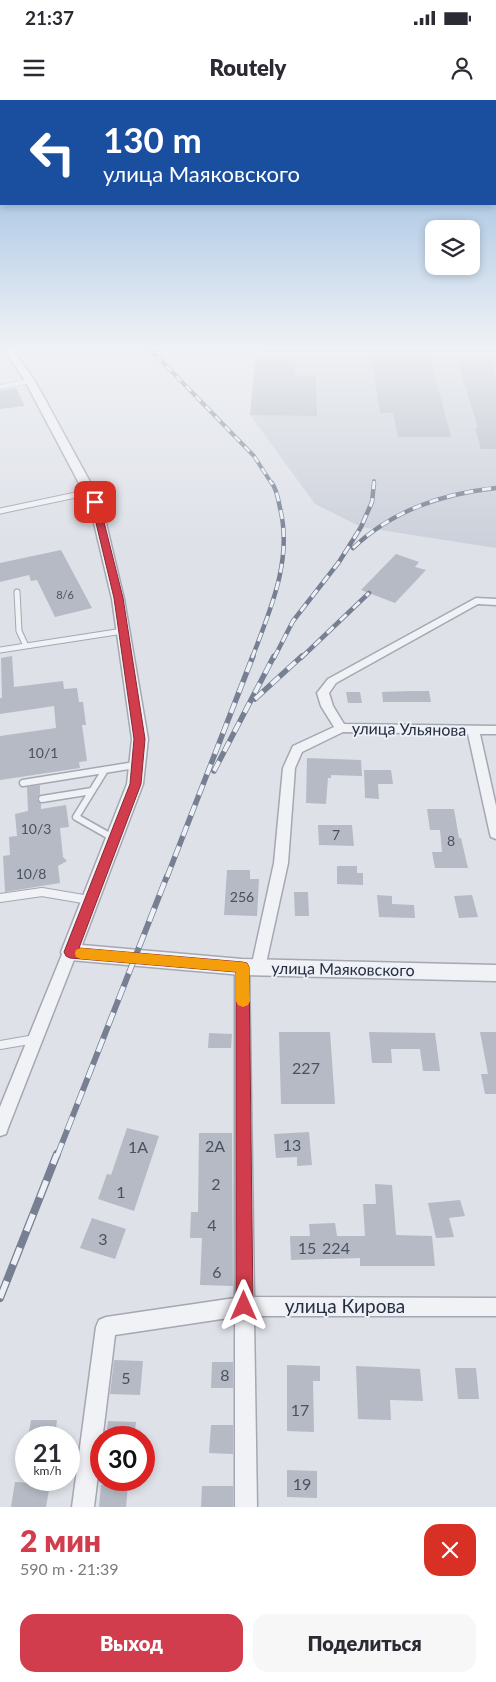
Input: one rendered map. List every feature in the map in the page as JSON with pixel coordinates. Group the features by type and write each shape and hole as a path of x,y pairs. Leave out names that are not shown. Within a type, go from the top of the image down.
{"street":[{"path":"0,1128 135,784 140,739 118,598 95,502 46,412"},
{"path":"341,728 327,706 323,693 332,681 476,601 496,602"},
{"name":"улица Ульянова","path":"250,968 281,863 289,768 297,749 341,728 496,730"},
{"path":"473,730 496,834"},
{"name":"улица Маяковского","path":"70,952 250,968 496,973"},
{"path":"246,1507 244,1306 250,968"},
{"name":"улица Кирова","path":"84,1507 106,1328 244,1306 496,1307"}],"lane":[{"path":"0,511 90,492"},
{"path":"17,592 19,631 26,646"},
{"path":"0,650 123,631"},
{"path":"23,783 136,765"},
{"path":"105,770 76,817 114,839"},
{"path":"42,799 92,791"},
{"path":"0,898 42,892 90,900"},
{"path":"0,1045 36,1039"}],"shaded area":[{"path":"250,412 496,412 496,548 361,527 315,504 250,415"}],"building":[{"path":"250,412 317,412 317,416 250,415"},
{"path":"444,412 451,437 398,437 393,413 380,413"},
{"path":"473,412 496,412 496,449 481,449 475,428 478,428"},
{"path":"61,550 92,608 55,617 37,580 31,581 29,575 0,582 0,563"},
{"path":"396,554 419,562 415,567 426,570 395,603 361,590"},
{"path":"12,656 14,687 63,681 64,689 77,688 79,702 83,702 86,725 82,725 87,761 79,762 80,768 0,780 0,736 56,728 54,706 0,714 0,698 2,698 1,658"},
{"path":"429,691 431,702 383,702 382,692"},
{"path":"346,692 360,692 362,703 348,703"},
{"path":"307,758 361,760 362,776 331,775 331,778 328,778 326,804 306,803"},
{"path":"364,770 391,770 393,784 378,784 379,799 365,798"},
{"path":"40,785 40,794 37,799 41,804 41,809 66,805 69,827 60,828 63,857 67,861 58,866 60,883 5,892 3,856 10,855 9,837 17,836 15,814 28,811 27,787"},
{"path":"427,809 454,809 459,838 461,838 468,868 435,868 432,852 442,852 440,830 430,830"},
{"path":"318,825 352,825 354,846 319,845"},
{"path":"337,866 357,866 357,873 363,873 363,885 337,884"},
{"path":"227,870 250,870 250,879 259,879 257,916 224,915"},
{"path":"294,892 308,892 309,916 295,916"},
{"path":"377,895 392,896 392,904 414,905 415,918 379,917"},
{"path":"472,895 478,917 459,918 454,896"},
{"path":"279,1032 330,1032 335,1104 281,1104"},
{"path":"369,1032 435,1033 440,1071 423,1071 420,1049 391,1049 392,1063 372,1063"},
{"path":"480,1032 496,1032 496,1094 485,1094 481,1074 488,1074"},
{"path":"209,1033 232,1034 231,1048 208,1048"},
{"path":"127,1128 159,1136 134,1211 98,1199 107,1174 111,1175"},
{"path":"309,1132 312,1165 297,1166 297,1157 276,1158 274,1134"},
{"path":"199,1133 232,1133 233,1286 200,1285 202,1238 190,1238 191,1212 198,1212"},
{"path":"375,1184 392,1185 396,1235 432,1236 435,1266 360,1266 360,1258 291,1260 290,1236 310,1236 309,1224 335,1223 337,1236 365,1236 363,1204 376,1204"},
{"path":"460,1200 465,1216 449,1218 454,1237 436,1238 428,1203"},
{"path":"92,1218 126,1229 115,1259 80,1248"},
{"path":"114,1360 143,1361 140,1395 110,1394"},
{"path":"212,1362 233,1362 233,1388 211,1388"},
{"path":"287,1365 320,1366 320,1381 313,1381 314,1432 287,1431"},
{"path":"356,1366 420,1369 423,1401 390,1400 391,1420 358,1419"},
{"path":"455,1368 476,1368 479,1399 458,1399"},
{"path":"31,1420 57,1420 56,1426 30,1426"},
{"path":"108,1421 136,1422 136,1426 107,1426"},
{"path":"211,1425 233,1425 233,1454 209,1453"},
{"path":"287,1470 317,1471 317,1498 287,1497"},
{"path":"15,1482 15,1491 49,1491 46,1507 11,1507"},
{"path":"202,1486 233,1486 233,1507 201,1507"},
{"path":"100,1491 127,1491 126,1507 99,1507"}],"railway":[{"path":"211,412 254,456 272,484"},
{"path":"252,658 266,622 282,566 284,547 283,527 277,495 272,483"},
{"path":"274,658 293,621 339,562 361,527 372,502 374,483"},
{"path":"353,548 385,523 419,506 457,495 496,488"},
{"path":"301,658 369,593"},
{"path":"167,877 253,656"},
{"path":"214,771 274,656"},
{"path":"255,699 302,656"},
{"path":"57,1156 167,876"},
{"path":"0,1298 57,1154"}],"slow traffic":[{"path":"81,953 242,967 243,1001"}],"route":[{"path":"95,502 118,598 140,739 135,784 70,952 242,967 244,1306"}]}
